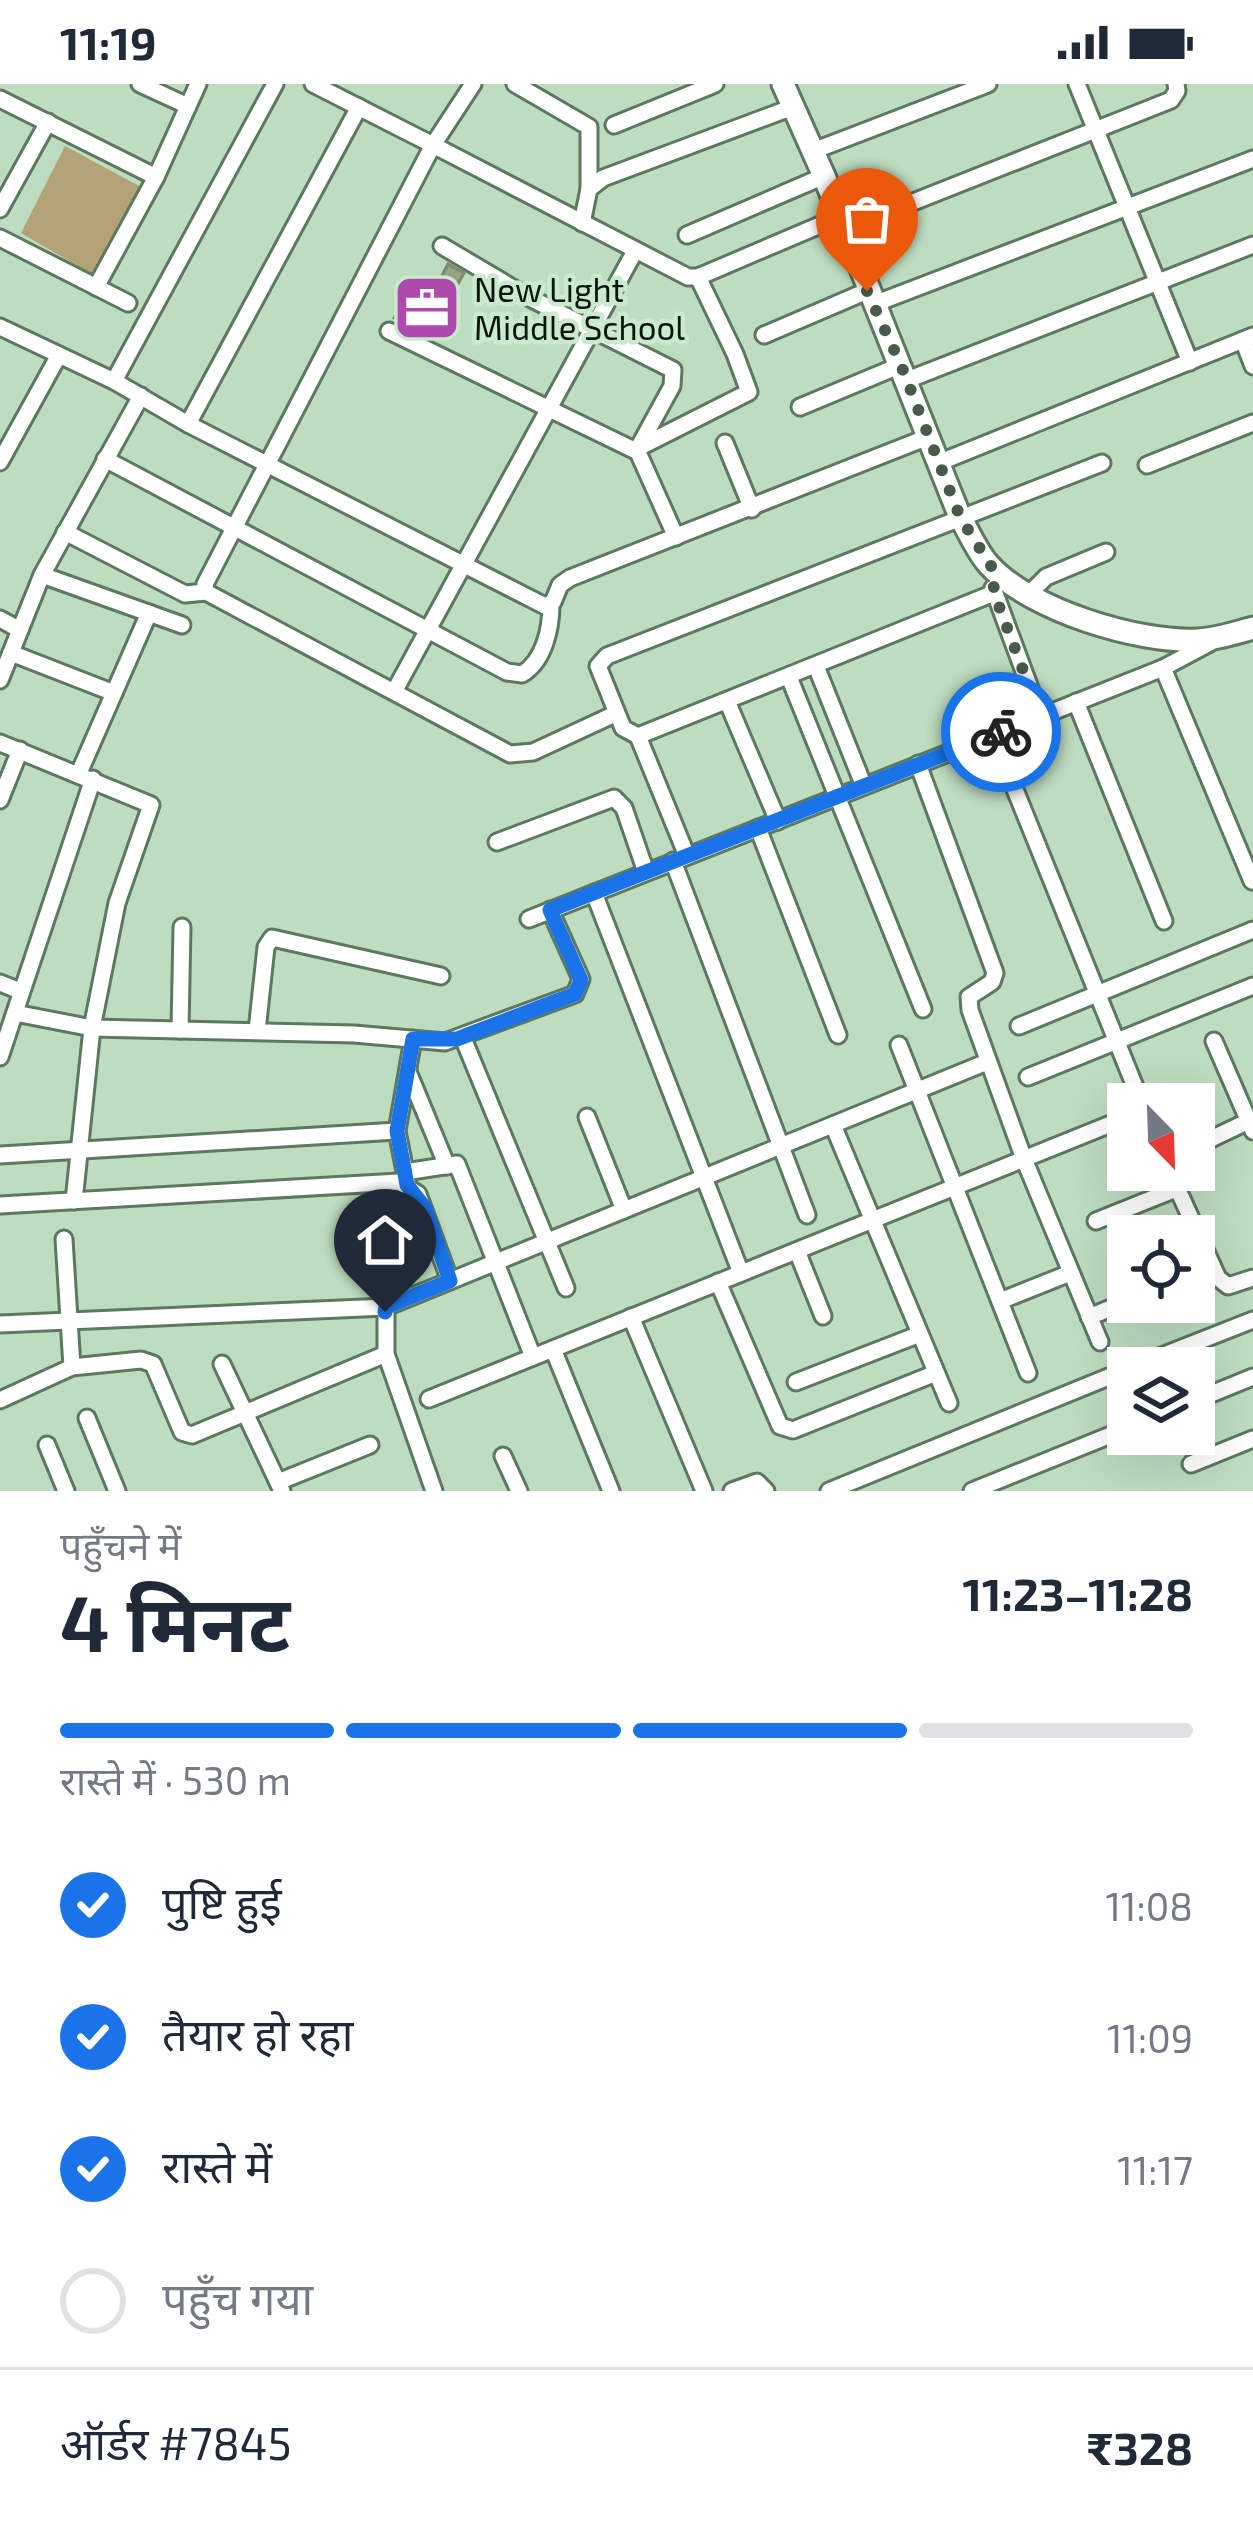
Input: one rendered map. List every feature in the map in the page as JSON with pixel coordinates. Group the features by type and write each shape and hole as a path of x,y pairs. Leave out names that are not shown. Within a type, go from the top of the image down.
{"street":[{"path":"140,84 188,106"},
{"path":"96,286 156,177 198,84"},
{"path":"114,381 275,84"},
{"path":"313,84 635,251 698,278 1171,100 1176,84"},
{"path":"206,592 205,584 434,146 473,84"},
{"path":"515,84 589,127 589,189 582,223"},
{"path":"614,125 715,84"},
{"path":"783,84 960,517 993,569 1029,594 1120,631 1162,640 1217,638"},
{"path":"813,151 988,84"},
{"path":"1077,84 1190,362"},
{"path":"0,99 156,177"},
{"path":"188,424 358,107"},
{"path":"589,189 620,171 793,107"},
{"path":"0,209 48,122"},
{"path":"764,335 1126,209 1253,159"},
{"path":"687,235 824,176"},
{"path":"0,238 128,303"},
{"path":"800,407 1159,284 1253,245"},
{"path":"442,246 528,297 674,370 672,386 637,450"},
{"path":"395,690 635,251"},
{"path":"637,450 749,392 698,278"},
{"path":"0,327 114,381 188,424 542,606 551,604"},
{"path":"389,331 637,450 676,537"},
{"path":"938,463 1248,338 1253,367"},
{"path":"0,462 59,355"},
{"path":"0,680 42,575 141,396"},
{"path":"1147,465 1253,423"},
{"path":"105,459 507,671 522,674 531,669 540,652 550,625 551,604 564,581 928,436"},
{"path":"725,443 752,509"},
{"path":"807,1215 638,736 623,728 615,714 598,666 603,658 1102,463"},
{"path":"65,532 184,594 206,592 516,755 540,749 615,714"},
{"path":"1029,594 1046,577 1106,552"},
{"path":"993,569 994,593 1040,715"},
{"path":"42,575 182,625"},
{"path":"638,736 994,593"},
{"path":"0,1057 86,776 114,693 149,613"},
{"path":"0,619 20,630"},
{"path":"529,919 1162,668 1217,638 1253,628"},
{"path":"11,653 114,693"},
{"path":"816,666 863,784"},
{"path":"1162,668 1246,846 1252,881"},
{"path":"789,677 923,1009"},
{"path":"727,701 778,820"},
{"path":"1076,702 1164,921"},
{"path":"994,735 1134,1083"},
{"path":"0,743 151,805 117,903 92,1028 74,1201"},
{"path":"0,800 20,750"},
{"path":"918,764 994,968 992,982 968,998 987,1062 1100,1342"},
{"path":"497,842 614,797 624,808 646,872"},
{"path":"758,828 838,1035"},
{"path":"594,892 741,1273"},
{"path":"15,1013 92,1028 445,1042 580,989 581,980 550,910"},
{"path":"180,1030 182,927"},
{"path":"1019,1025 1253,930"},
{"path":"257,1031 266,947 272,938 441,976"},
{"path":"0,983 20,991"},
{"path":"1028,1077 1253,986"},
{"path":"463,1038 566,1288"},
{"path":"413,1039 397,1131 406,1179 425,1208 450,1281"},
{"path":"1214,1040 1252,1124 1215,1139"},
{"path":"899,1045 1028,1372"},
{"path":"0,1324 386,1307 987,1062"},
{"path":"407,1071 447,1166"},
{"path":"587,1117 624,1210"},
{"path":"833,1125 949,1403"},
{"path":"429,1399 1107,1125"},
{"path":"0,1156 397,1131"},
{"path":"0,1205 400,1182 457,1164 533,1357"},
{"path":"1096,1221 1171,1191"},
{"path":"64,1239 72,1367"},
{"path":"796,1251 823,1316"},
{"path":"1215,1272 1223,1285 1253,1278"},
{"path":"1000,1301 1070,1273"},
{"path":"718,1282 780,1426 786,1429 936,1372"},
{"path":"386,1307 386,1354 434,1491"},
{"path":"1089,1317 1107,1309"},
{"path":"631,1317 704,1491"},
{"path":"1185,1347 1253,1320"},
{"path":"796,1382 920,1334"},
{"path":"553,1349 611,1491"},
{"path":"0,1400 72,1367 141,1360 153,1364 185,1435 386,1354"},
{"path":"222,1364 280,1486 370,1445"},
{"path":"1215,1392 1253,1377"},
{"path":"829,1491 1107,1378"},
{"path":"87,1418 117,1491"},
{"path":"972,1491 1107,1436"},
{"path":"1191,1464 1253,1439"},
{"path":"47,1444 66,1491"},
{"path":"503,1456 519,1491"},
{"path":"732,1491 757,1482 766,1491"}],"shaded area":[{"path":"65,146 141,187 93,275 21,233"}],"building":[{"path":"448,264 464,273 429,336 394,318 413,284 432,294"}],"way so far":[{"path":"867,291 960,517 993,569 994,593 1040,715 1001,732"}],"place":[{"name":"New Light Middle School","path":"427,308"}],"route":[{"path":"385,1312 386,1307 450,1281 425,1208 407,1185 397,1131 413,1039 457,1039 575,994 581,980 550,910 1001,732"}]}
